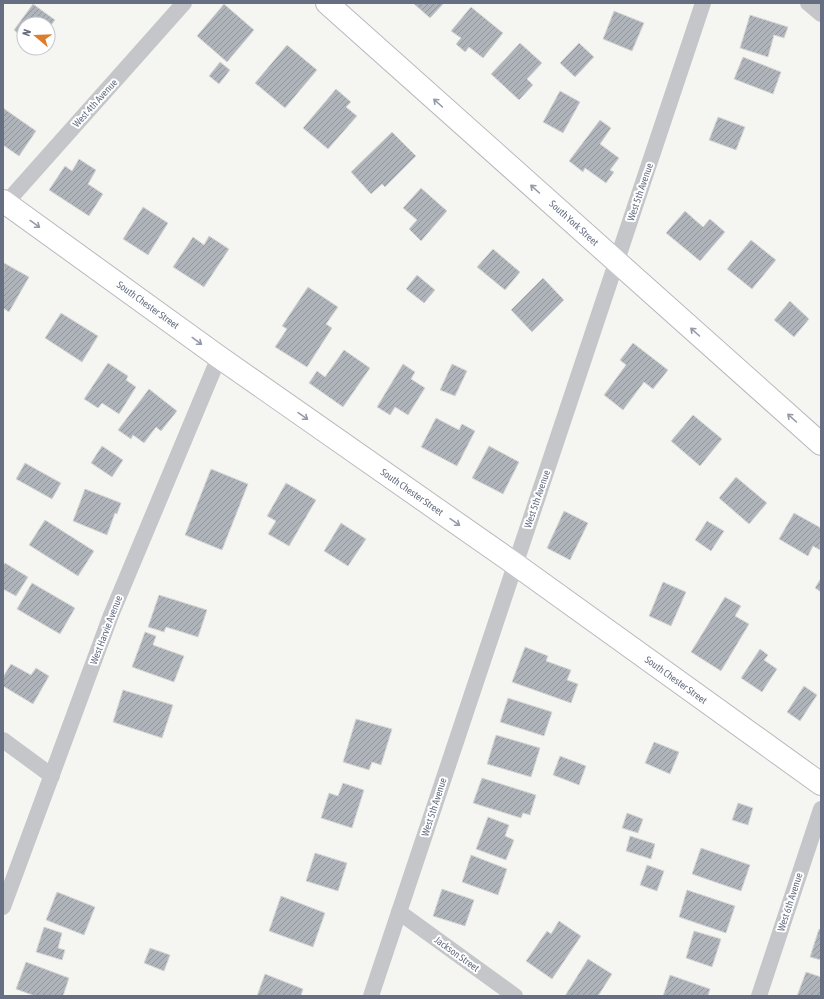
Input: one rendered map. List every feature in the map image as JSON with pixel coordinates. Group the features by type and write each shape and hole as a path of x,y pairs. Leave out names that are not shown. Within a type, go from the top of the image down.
{"main road":[{"name":"South York Street","path":"327,3 821,444"},
{"name":"South Chester Street","path":"4,202 219,357 515,564 821,784"}],"street":[{"name":"West 4th Avenue","path":"4,202 184,3"},
{"name":"West 5th Avenue","path":"371,996 703,3"},
{"path":"808,3 821,14"},
{"name":"West Harvie Avenue","path":"3,907 112,615 219,357"},
{"path":"3,740 52,776"},
{"name":"West 6th Avenue","path":"759,996 821,809"},
{"name":"Jackson Street","path":"399,912 515,996"}],"building":[{"path":"413,3 444,3 430,18"},
{"path":"33,4 50,16 24,16"},
{"path":"224,4 254,30 227,62 197,36"},
{"path":"471,7 503,33 483,58 469,47 465,52 456,44 461,38 451,31"},
{"path":"614,11 644,23 632,51 603,39"},
{"path":"750,15 788,27 784,38 774,35 768,57 740,48"},
{"path":"520,43 542,63 527,79 533,85 519,100 491,74"},
{"path":"579,43 594,57 575,77 560,63"},
{"path":"287,45 317,70 285,108 255,83"},
{"path":"743,57 781,72 773,94 734,79"},
{"path":"220,62 230,70 219,84 209,76"},
{"path":"336,89 351,102 346,107 357,116 328,149 303,128"},
{"path":"560,91 580,102 563,133 543,122"},
{"path":"3,108 36,131 19,156 3,145"},
{"path":"718,117 745,127 736,150 709,140"},
{"path":"600,120 611,128 600,144 619,158 610,170 614,172 606,183 585,168 583,172 569,161"},
{"path":"392,132 416,156 385,187 382,184 371,194 351,172"},
{"path":"79,159 96,170 88,184 103,194 89,216 49,190 65,166 72,171"},
{"path":"421,188 447,211 421,241 409,229 417,220 403,208"},
{"path":"143,207 168,223 148,255 123,239"},
{"path":"685,211 703,227 710,219 725,232 700,261 666,233"},
{"path":"209,236 229,249 204,287 173,267 193,237 204,245"},
{"path":"751,240 776,260 752,289 727,269"},
{"path":"493,249 520,272 505,290 477,267"},
{"path":"4,263 29,277 9,312 3,308"},
{"path":"417,275 435,290 424,303 406,289"},
{"path":"543,278 564,300 532,332 511,310"},
{"path":"308,287 338,307 326,324 332,328 307,367 275,347 287,329 282,326"},
{"path":"790,301 809,319 794,337 774,320"},
{"path":"61,313 98,336 82,362 45,338"},
{"path":"633,343 668,370 653,389 644,382 623,410 604,395 626,365 620,360"},
{"path":"344,350 370,368 343,407 309,383 317,371 325,377"},
{"path":"108,363 128,376 126,380 136,387 119,414 102,403 98,408 84,399"},
{"path":"403,364 415,372 411,379 425,388 408,415 395,407 390,415 377,407"},
{"path":"452,364 467,371 455,396 440,390"},
{"path":"149,389 177,411 161,431 156,427 144,443 133,435 131,439 118,430"},
{"path":"693,415 722,439 700,466 671,441"},
{"path":"436,418 459,430 462,424 475,431 457,466 421,447"},
{"path":"102,446 123,460 112,477 91,463"},
{"path":"489,446 519,462 503,494 472,478"},
{"path":"25,463 61,483 52,499 16,479"},
{"path":"211,469 248,484 222,550 185,535"},
{"path":"736,477 767,503 749,524 719,498"},
{"path":"286,483 316,500 289,546 268,534 276,521 267,516"},
{"path":"85,489 121,503 117,514 115,513 107,535 73,521"},
{"path":"564,511 588,523 570,560 547,548"},
{"path":"794,513 821,528 820,550 813,546 808,556 779,539"},
{"path":"45,520 94,551 78,576 29,545"},
{"path":"707,521 724,531 711,551 695,540"},
{"path":"341,523 366,539 348,566 324,551"},
{"path":"5,563 28,577 16,596 3,589 3,567"},
{"path":"821,578 821,592 815,588"},
{"path":"663,582 686,592 671,626 649,616"},
{"path":"32,583 75,608 60,634 17,609"},
{"path":"159,595 207,610 198,637 166,627 164,632 148,627"},
{"path":"725,597 741,606 735,616 749,624 721,671 691,652"},
{"path":"145,632 156,636 153,645 184,656 174,682 132,667"},
{"path":"525,647 548,656 546,661 571,670 567,680 578,684 571,703 512,682"},
{"path":"760,649 768,655 764,660 777,669 762,692 741,678"},
{"path":"11,664 31,675 36,668 49,676 33,704 3,686 3,677"},
{"path":"804,686 817,695 800,721 787,712"},
{"path":"123,690 173,705 162,738 113,722"},
{"path":"508,698 552,712 544,736 500,722"},
{"path":"356,719 392,729 381,765 372,762 369,770 343,762"},
{"path":"496,735 540,748 531,777 487,764"},
{"path":"654,742 679,752 670,774 645,763"},
{"path":"560,756 586,766 579,785 553,775"},
{"path":"482,778 536,795 530,815 523,813 521,818 473,803"},
{"path":"343,783 364,790 352,828 321,818 329,793 338,796"},
{"path":"738,803 753,808 748,825 732,820"},
{"path":"627,813 643,819 638,833 622,828"},
{"path":"488,817 509,825 505,836 514,840 506,860 476,849"},
{"path":"630,836 655,844 651,859 626,851"},
{"path":"701,848 750,865 741,891 692,874"},
{"path":"315,853 347,863 338,891 306,881"},
{"path":"471,855 507,869 498,895 462,882"},
{"path":"647,865 664,871 657,891 640,885"},
{"path":"442,889 474,900 465,926 433,916"},
{"path":"687,890 735,906 726,933 679,917"},
{"path":"57,892 95,907 84,935 46,920"},
{"path":"281,896 325,913 313,947 269,931"},
{"path":"559,921 581,936 552,979 526,961 547,931 551,934"},
{"path":"44,927 62,933 58,948 65,950 62,960 36,952"},
{"path":"819,929 821,930 821,960 810,957"},
{"path":"694,931 721,939 712,967 686,958"},
{"path":"150,948 170,955 164,971 144,963"},
{"path":"588,959 612,974 598,996 565,996"},
{"path":"26,962 69,978 63,996 35,996 16,989"},
{"path":"806,972 821,977 821,996 797,996"},
{"path":"265,974 303,989 301,996 257,996"},
{"path":"670,975 710,989 708,996 663,996"}]}
